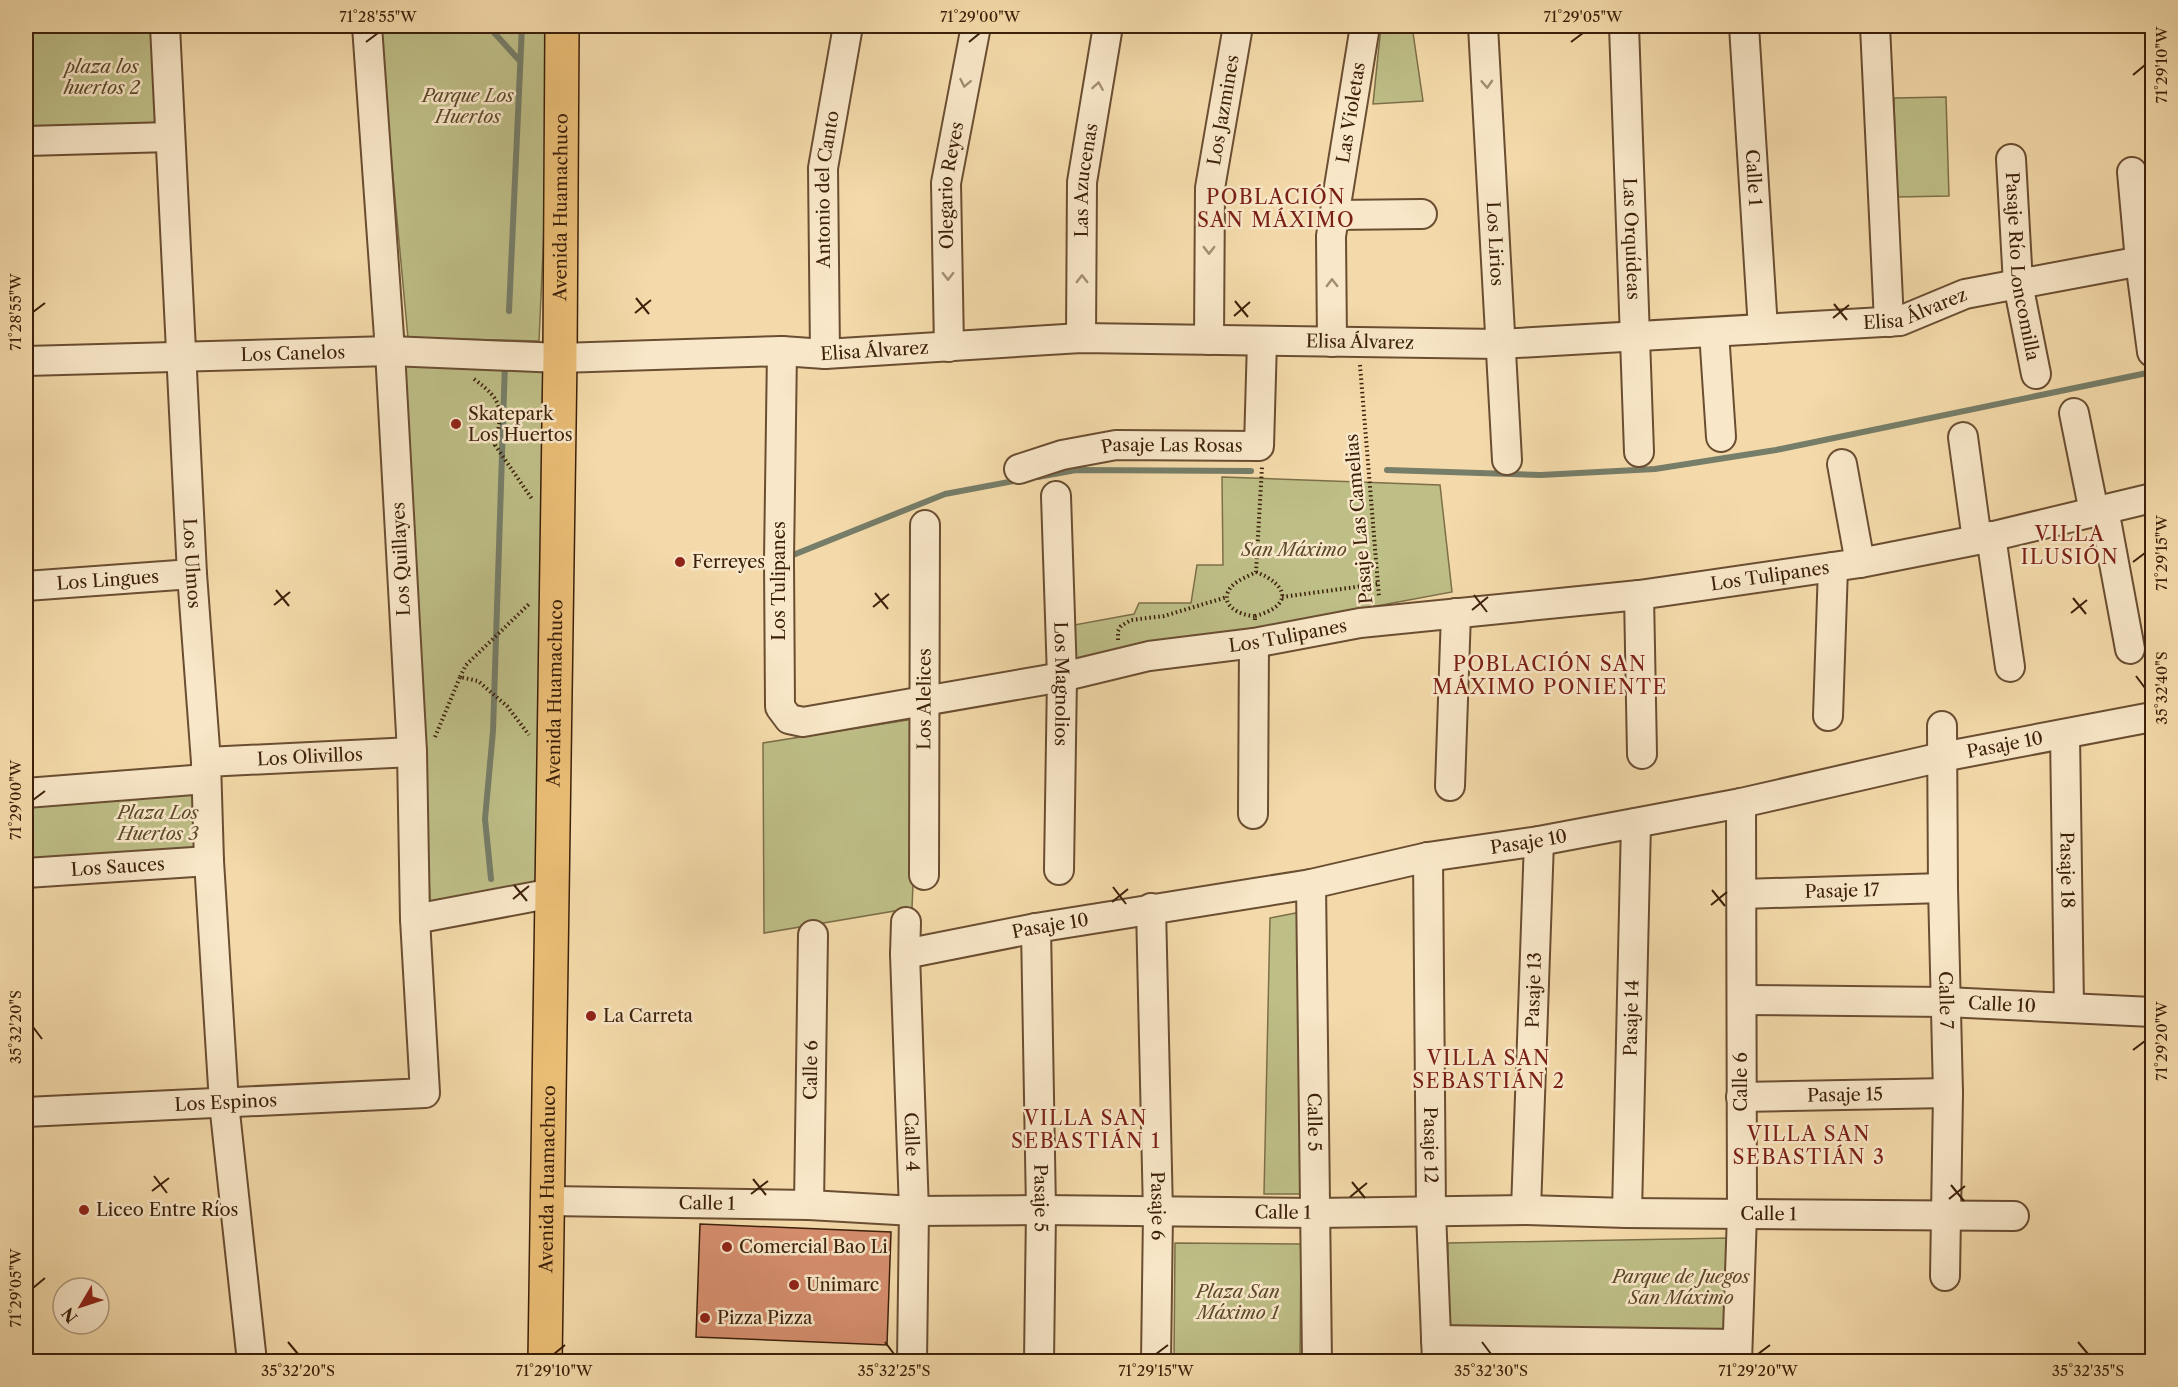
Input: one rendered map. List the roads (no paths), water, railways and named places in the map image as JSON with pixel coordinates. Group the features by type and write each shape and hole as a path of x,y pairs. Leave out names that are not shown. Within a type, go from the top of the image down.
{"main road":[{"name":"Avenida Huamachuco","path":"545,1362 554,893 562,26"}],"street":[{"name":"Los Ulmos","path":"165,26 192,574 206,771 209,861 224,1103 252,1362"},
{"name":"Los Quillayes","path":"367,26 390,351 412,752 415,919 425,1093"},
{"name":"Antonio del Canto","path":"825,354 823,168 848,26"},
{"name":"Olegario Reyes","path":"949,347 946,183 976,26"},
{"name":"Las Azucenas","path":"1081,338 1082,182 1108,26"},
{"name":"Los Jazmines","path":"1209,340 1210,188 1238,26"},
{"name":"Las Violetas","path":"1345,342 1331,236 1365,26"},
{"name":"Los Lirios","path":"1483,26 1507,460"},
{"name":"Las Orquídeas","path":"1624,26 1639,452"},
{"name":"Calle 1","path":"1744,26 1762,329"},
{"path":"1875,26 1889,322"},
{"path":"26,141 170,137"},
{"name":"Pasaje Río Loncomilla","path":"2011,159 2018,284 2036,374"},
{"path":"2132,172 2146,260 2152,351"},
{"path":"1335,215 1422,214"},
{"name":"Elisa Álvarez","path":"560,358 782,351 825,354 1081,338 1500,344 1889,322 1900,321 1965,294 2146,260"},
{"path":"1714,332 1721,437"},
{"name":"Pasaje Las Rosas","path":"1019,469 1062,455 1116,445 1259,446 1262,341"},
{"name":"Los Canelos","path":"26,361 390,351 560,358"},
{"name":"Los Tulipanes","path":"782,351 779,560 780,707 789,719 803,722 1062,677 1255,630 1382,622 1639,595 1847,565 1984,538 2152,498"},
{"path":"2074,413 2130,649"},
{"path":"1963,437 2010,667"},
{"path":"1828,716 1847,565 1842,464"},
{"name":"Los Magnolios","path":"1056,496 1062,677 1059,870"},
{"name":"Los Alelices","path":"924,875 925,525"},
{"name":"Los Lingues","path":"26,586 192,574"},
{"path":"1639,595 1642,754"},
{"path":"1449,786 1456,613"},
{"path":"1253,814 1255,630"},
{"name":"Pasaje 10","path":"905,954 1151,908 1311,884 1428,857 1539,841 1636,823 1741,803 1942,757 2152,717"},
{"name":"Calle 7","path":"1942,726 1948,1093 1945,1276"},
{"name":"Pasaje 18","path":"2065,734 2069,1007"},
{"name":"Los Olivillos","path":"206,771 412,752"},
{"path":"26,793 206,771"},
{"name":"Calle 6","path":"1737,1353 1742,1214 1741,803"},
{"name":"Pasaje 14","path":"1627,1213 1636,823"},
{"name":"Pasaje 13","path":"1526,1210 1539,841"},
{"name":"Pasaje 12","path":"1428,857 1431,1212 1437,1351"},
{"name":"Los Sauces","path":"26,873 209,861"},
{"name":"Calle 5","path":"1311,884 1317,1362"},
{"name":"Pasaje 17","path":"1742,894 1943,888"},
{"path":"415,919 554,893"},
{"name":"Pasaje 6","path":"1151,908 1158,1212 1156,1362"},
{"name":"Calle 4","path":"906,922 905,954 914,1211 912,1362"},
{"name":"Pasaje 5","path":"1036,928 1041,1210 1039,1362"},
{"name":"Calle 6","path":"809,1205 813,935"},
{"name":"Calle 10","path":"1742,1000 1946,1002 2152,1012"},
{"name":"Los Espinos","path":"26,1112 425,1093"},
{"name":"Pasaje 15","path":"1741,1097 1948,1093"},
{"name":"Calle 1","path":"549,1201 809,1205 914,1211 1316,1213 1526,1210 2014,1216"},
{"path":"1437,1351 1737,1353"}],"waterway":[{"path":"488,26 519,60"},
{"path":"509,311 522,26"},
{"path":"491,879 485,819 493,731 505,362"},
{"path":"1387,470 1541,475 1655,469 1776,450 2152,372"},
{"path":"1038,477 1076,470 1251,471"},
{"path":"788,557 945,494 1019,480"}],"place":[{"name":"Skatepark Los Huertos","path":"456,424"},
{"name":"Ferreyes","path":"680,562"},
{"name":"La Carreta","path":"591,1016"},
{"name":"Liceo Entre Ríos","path":"84,1210"},
{"name":"Comercial Bao Li","path":"727,1247"},
{"name":"Unimarc","path":"794,1285"},
{"name":"Pizza Pizza","path":"705,1318"}],"district":[{"name":"POBLACIÓN SAN MÁXIMO","path":"1276,208"},
{"name":"VILLA ILUSIÓN","path":"2070,546"},
{"name":"POBLACIÓN SAN MÁXIMO PONIENTE","path":"1550,676"},
{"name":"VILLA SAN SEBASTIÁN 2","path":"1489,1070"},
{"name":"VILLA SAN SEBASTIÁN 1","path":"1086,1130"},
{"name":"VILLA SAN SEBASTIÁN 3","path":"1809,1146"}],"park label":[{"name":"plaza los huertos 2","path":"102,77"},
{"name":"Parque Los Huertos","path":"468,106"},
{"name":"San Máximo","path":"1294,550"},
{"name":"Plaza Los Huertos 3","path":"158,823"},
{"name":"Parque de Juegos San Máximo","path":"1681,1287"},
{"name":"Plaza San Máximo 1","path":"1238,1302"}]}
